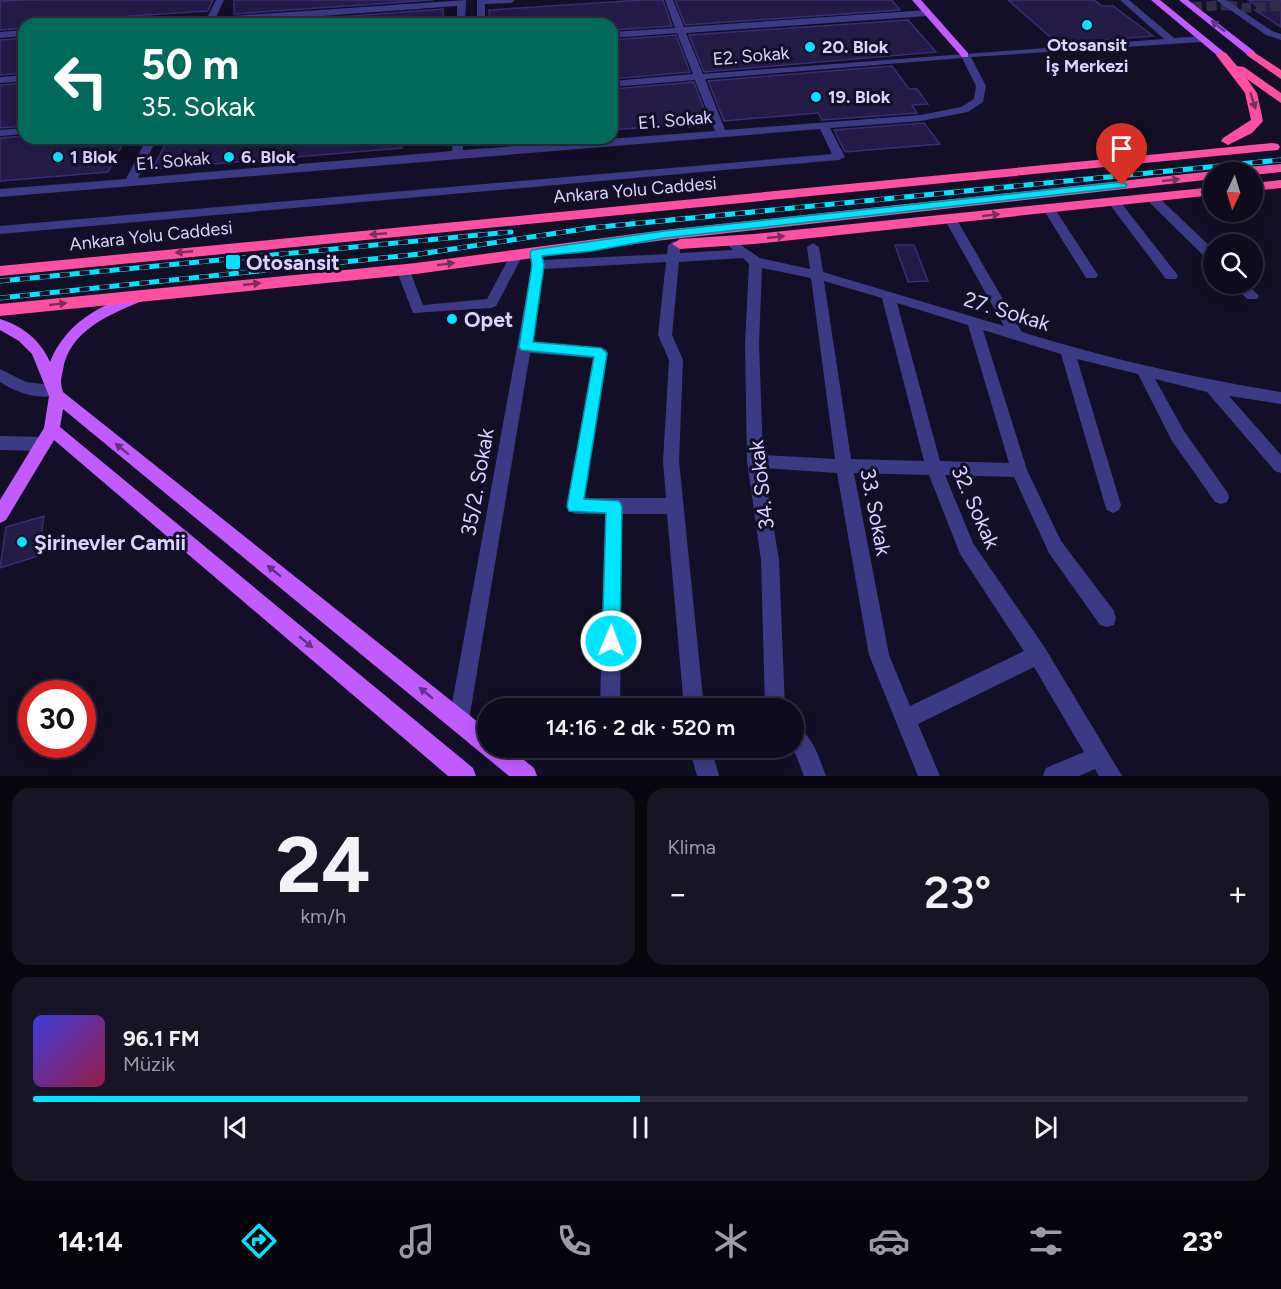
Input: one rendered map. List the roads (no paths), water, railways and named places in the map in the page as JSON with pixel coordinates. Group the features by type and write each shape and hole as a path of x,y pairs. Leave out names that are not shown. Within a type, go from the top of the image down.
{"highway":[{"path":"1252,54 1281,70"},
{"path":"1252,54 1281,75"},
{"path":"1222,55 1281,99"},
{"path":"1222,55 1251,93 1257,121 1228,141"},
{"path":"541,219 722,193 1228,141 1277,139"},
{"name":"Ankara Yolu Caddesi","path":"0,271 541,219 1277,139"},
{"path":"1263,170 1281,168"},
{"path":"0,310 404,269 517,255 537,259 676,233 1203,176"},
{"path":"1263,187 1281,184"},
{"path":"1263,191 1281,193"},
{"path":"592,247 673,251 729,241 951,220 1203,192"}],"main road":[{"path":"916,0 965,55"},
{"path":"1155,0 1222,55"},
{"path":"1183,0 1252,54"},
{"path":"3,506 48,437 55,390 55,366 77,329 101,312 144,295"},
{"path":"0,324 24,337 38,351 55,390 477,735"},
{"path":"48,437 465,776"},
{"path":"504,758 526,776"}],"street":[{"path":"211,18 220,0"},
{"path":"481,18 481,1 511,0"},
{"path":"669,0 721,133"},
{"path":"1124,0 1172,42"},
{"path":"1220,0 1269,33 1281,37"},
{"path":"260,18 462,2 461,18"},
{"path":"618,35 927,13"},
{"path":"0,35 18,34"},
{"name":"E2. Sokak","path":"618,84 965,55 1203,39"},
{"name":"E1. Sokak","path":"618,141 921,118 964,110 979,99 981,86 965,55"},
{"path":"0,80 18,78"},
{"path":"0,230 840,157 823,125"},
{"path":"0,133 18,132"},
{"path":"130,182 149,144"},
{"path":"458,144 458,154"},
{"path":"483,144 483,152"},
{"name":"E1. Sokak","path":"0,193 583,144"},
{"path":"1152,198 1203,247"},
{"path":"1114,202 1171,276"},
{"path":"1049,209 1091,275"},
{"path":"951,220 1017,336"},
{"name":"27. Sokak","path":"729,241 750,258 888,295 1067,351 1212,387 1281,398"},
{"name":"33. Sokak","path":"813,247 844,466 879,655 929,776"},
{"path":"537,259 673,251 750,258"},
{"path":"673,251 665,334 676,360 671,461 693,698"},
{"path":"404,269 418,310 491,303 517,255"},
{"name":"34. Sokak","path":"750,258 755,460 770,560 775,698"},
{"name":"35/2. Sokak","path":"459,720 525,347 537,259"},
{"name":"32. Sokak","path":"888,295 934,468 966,548 1038,655 1111,776"},
{"path":"974,323 1019,470 1054,547 1107,618"},
{"path":"525,347 601,353 575,506 676,506"},
{"path":"1067,351 1113,505"},
{"path":"1144,371 1178,436 1221,497"},
{"path":"0,375 20,388 32,391 55,390"},
{"path":"1212,387 1281,466"},
{"path":"0,443 48,437"},
{"path":"755,460 844,466 1019,470"},
{"path":"610,698 614,506"},
{"path":"905,719 1038,655"},
{"path":"804,748 815,776"},
{"path":"1054,776 1099,756"},
{"path":"703,758 708,776"}],"tunnel":[{"path":"1227,5 1230,0"},
{"path":"1192,7 1227,5"},
{"path":"1227,5 1243,8 1281,6"}],"railway":[{"path":"0,298 420,254 590,228 1281,160"},
{"path":"0,281 511,232"}],"place":[{"name":"Otosansit İş Merkezi","path":"1087,25"},
{"name":"20. Blok","path":"810,47"},
{"name":"19. Blok","path":"816,97"},
{"name":"1 Blok","path":"58,157"},
{"name":"6. Blok","path":"229,157"},
{"name":"Otosansit","path":"233,262"},
{"name":"Opet","path":"452,319"},
{"name":"Şirinevler Camii","path":"22,542"}]}
